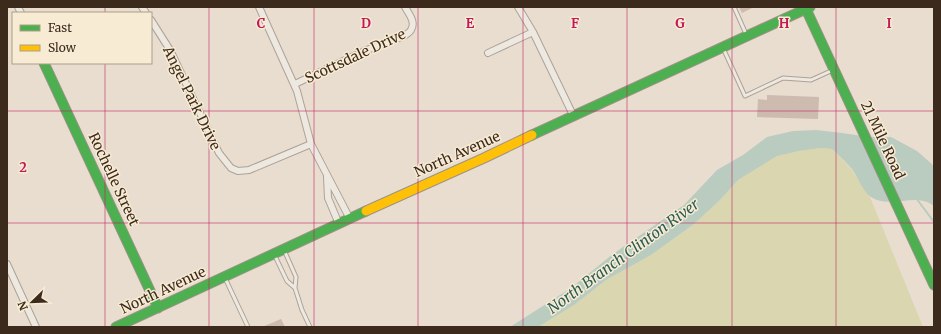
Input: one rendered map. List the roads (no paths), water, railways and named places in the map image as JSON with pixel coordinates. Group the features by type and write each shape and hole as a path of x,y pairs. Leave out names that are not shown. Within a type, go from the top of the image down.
{"street":[{"path":"259,7 295,84 311,144 350,219"},
{"name":"Scottsdale Drive","path":"295,84 375,46 405,35 410,31 412,26 411,18 405,7"},
{"path":"518,7 533,32 573,115"},
{"name":"North Avenue","path":"116,327 284,250 405,192 484,158 573,115 807,8"},
{"name":"21 Mile Road","path":"807,8 934,285"},
{"name":"Angel Park Drive","path":"152,22 170,50 219,153 227,165 238,171 255,169 311,144"},
{"path":"488,53 533,32"},
{"name":"Rochelle Street","path":"44,64 158,308"},
{"path":"327,173 328,198 339,224"},
{"path":"7,264 36,327"}],"lane":[{"path":"734,7 747,36"},
{"path":"723,46 745,96 783,78 811,80 834,69"},
{"path":"284,250 296,277 295,288 302,310 310,327"},
{"path":"274,254 287,281 295,288"},
{"path":"224,277 248,327"}],"water":[{"name":"North Branch Clinton River","path":"816,130 869,137 891,137 917,151 934,166 934,206 919,200 895,202 878,201 868,195 852,169 832,149 820,148 777,156 738,180 720,200 694,224 651,255 606,280 574,305 538,327 510,327 571,288 613,254 684,205 717,170 743,155 767,137 793,131"}],"waterway":[{"path":"916,198 934,222"}]}
